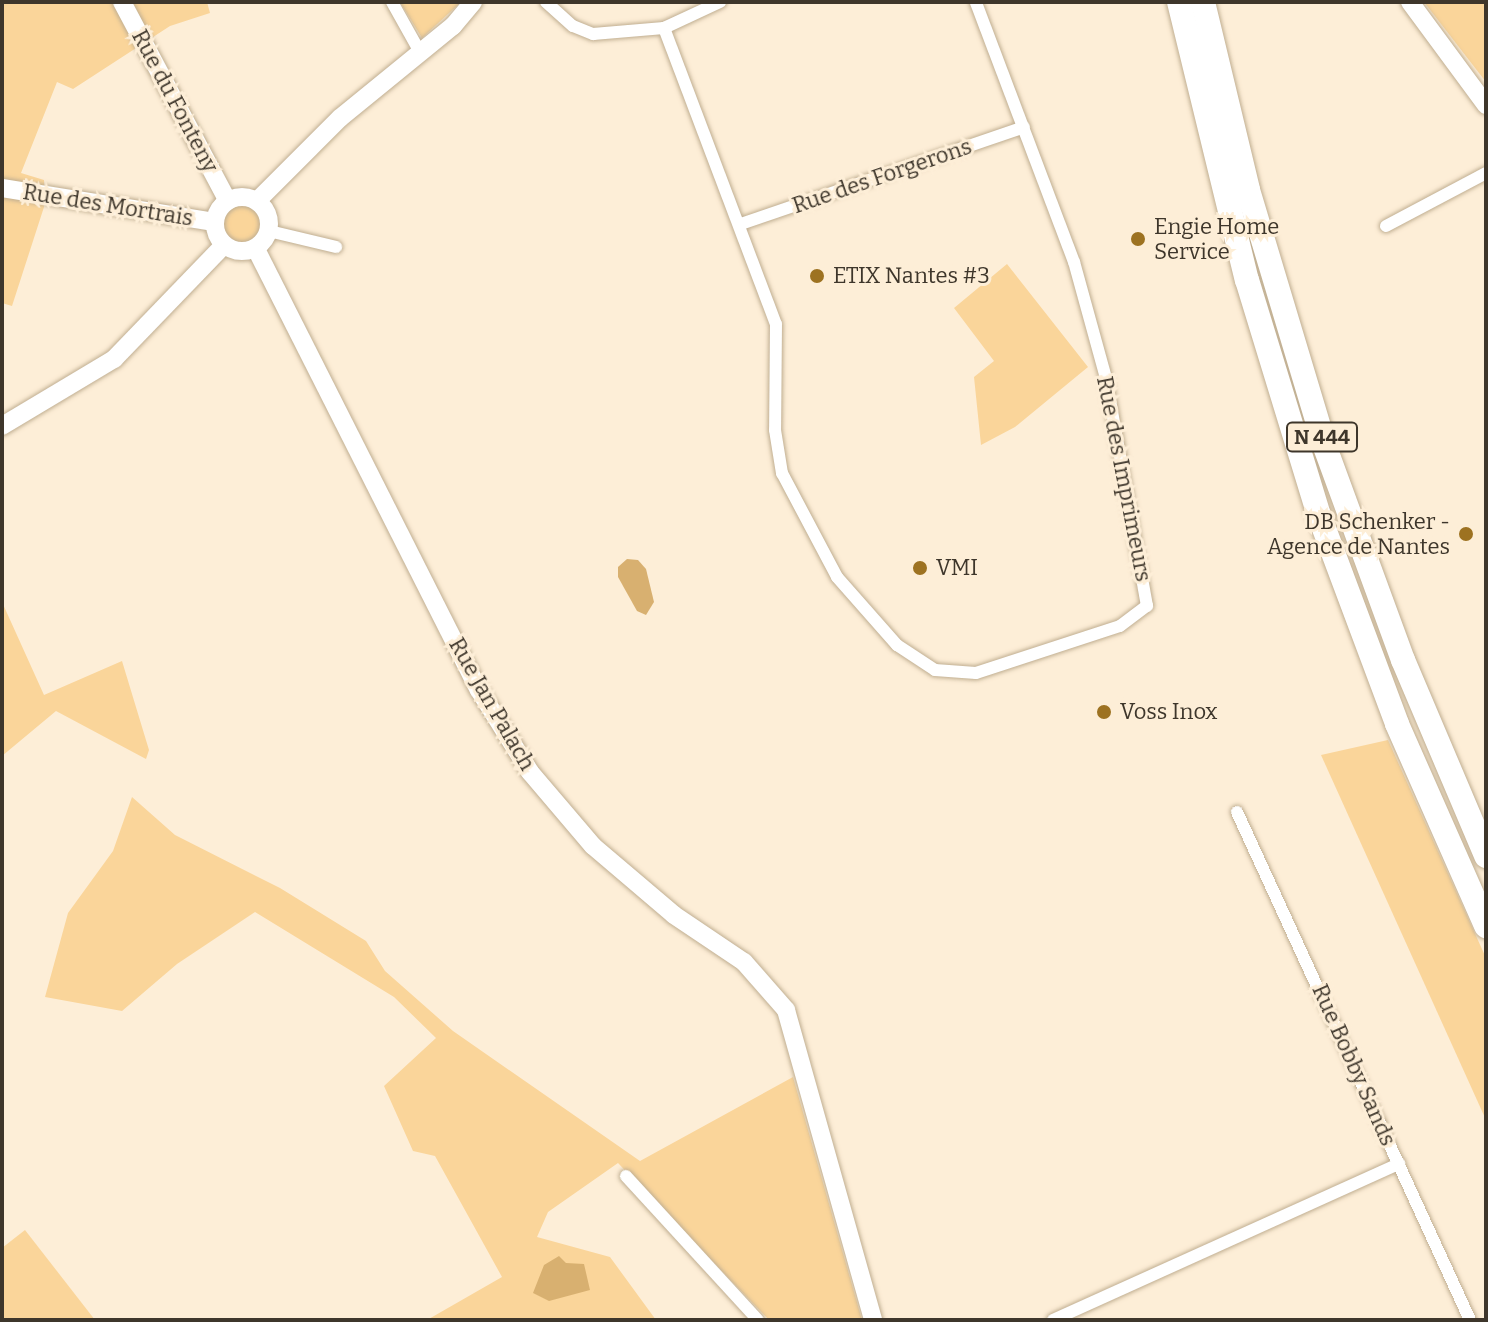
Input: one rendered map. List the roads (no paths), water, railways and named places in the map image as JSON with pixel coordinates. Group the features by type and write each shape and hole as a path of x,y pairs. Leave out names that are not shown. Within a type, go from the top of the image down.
{"highway":[{"path":"1164,2 1197,125 1210,137"},
{"name":"N 444","path":"1179,2 1261,333 1332,553 1403,737 1486,926"},
{"name":"N 444","path":"1203,2 1256,219 1325,447 1403,660 1486,856"}],"street":[{"name":"Rue du Fonteny","path":"122,2 228,201"},
{"path":"392,2 420,52"},
{"path":"257,201 340,118 420,52 473,2"},
{"path":"546,2 573,26 593,34 664,28 720,2"},
{"name":"Rue des Imprimeurs","path":"664,28 741,224 776,324 775,430 782,473 837,577 897,645 935,670 976,673 1120,626 1147,606 1106,378 1074,262 976,2"},
{"path":"1410,2 1486,105"},
{"name":"Rue des Forgerons","path":"741,224 1024,127"},
{"path":"1386,226 1486,173"},
{"name":"Rue des Mortrais","path":"2,188 214,222"},
{"path":"242,197 257,201 266,211 269,231 256,249 238,252 224,245 214,222 228,201 242,197"},
{"path":"269,231 336,247"},
{"path":"2,426 114,359 224,245"},
{"name":"Rue Jan Palach","path":"256,249 479,690 530,772 565,816 627,878 744,962 786,1010 873,1320"},
{"name":"Rue Bobby Sands","path":"1237,812 1470,1320"},
{"path":"1053,1320 1399,1164"},
{"path":"626,1176 758,1320"}],"place":[{"name":"Engie Home Service","path":"1138,239"},
{"name":"ETIX Nantes #3","path":"817,276"},
{"name":"DB Schenker - Agence de Nantes","path":"1466,534"},
{"name":"VMI","path":"920,568"},
{"name":"Voss Inox","path":"1104,712"}]}
